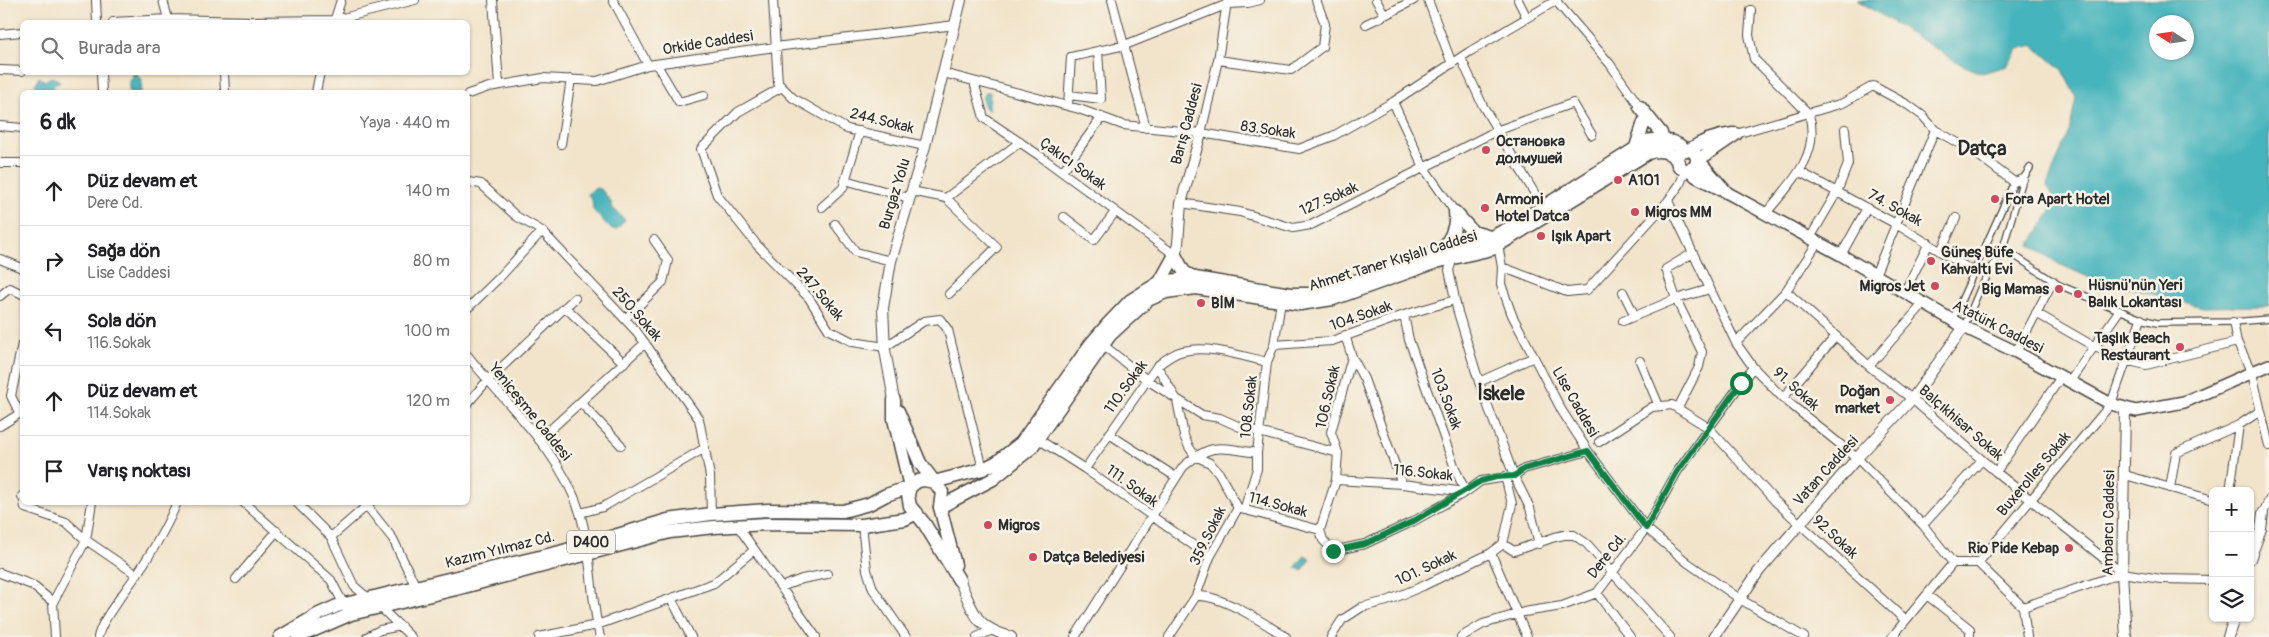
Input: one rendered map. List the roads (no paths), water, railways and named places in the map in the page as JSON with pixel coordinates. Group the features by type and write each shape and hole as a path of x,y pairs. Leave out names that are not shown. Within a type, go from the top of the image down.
{"main road":[{"path":"1640,107 1644,122 1659,145 1696,176 1726,192"},
{"path":"1640,107 1662,133 1659,145"},
{"path":"1636,147 1644,122"},
{"path":"1684,167 1680,153 1719,136 1736,134"},
{"path":"1684,167 1698,160 1736,134"},
{"path":"1659,145 1680,144 1687,150 1694,152 1698,160 1726,192"},
{"name":"Ahmet Taner Kışlalı Caddesi","path":"934,482 983,469 997,462 1021,444 1090,345 1108,324 1131,300 1160,282 1195,278 1291,294 1312,294 1332,290 1441,251 1496,241 1542,206 1636,147 1659,145"},
{"name":"Ahmet Taner Kışlalı Caddesi","path":"940,507 993,479 1020,457 1038,439 1103,345 1148,300 1166,292 1182,289 1212,289 1281,302 1300,304 1324,301 1453,258 1496,241 1659,145"},
{"name":"Atatürk Caddesi","path":"1726,192 1841,255 1952,321 2016,352 2111,404 2125,409 2136,411 2184,402 2269,365"},
{"path":"1455,212 1473,232 1496,241"},
{"path":"1441,251 1455,224 1455,212"},
{"path":"1175,255 1184,272 1195,278"},
{"path":"1160,282 1175,255"},
{"path":"894,400 920,463 942,492 940,507 959,580"},
{"path":"894,400 894,419 910,488 908,500 959,580"},
{"name":"D400","path":"910,488 924,480 934,482"},
{"name":"Kazım Yılmaz Cd.","path":"280,637 319,614 344,605 560,552 587,550 668,520 710,514 768,510 843,511 857,508 886,495 910,488"},
{"name":"D400","path":"917,513 929,514 940,507"},
{"name":"Kazım Yılmaz Cd.","path":"298,637 332,621 380,607 587,550 670,532 737,525 862,526 905,519 917,513"}],"street":[{"path":"96,0 97,20"},
{"path":"163,0 163,20"},
{"path":"334,20 341,0"},
{"path":"338,20 415,0"},
{"path":"493,0 499,86"},
{"path":"613,0 648,65"},
{"path":"773,0 778,83 782,87"},
{"name":"Burgaz Yolu","path":"894,400 885,346 883,308 891,261 925,146 961,0"},
{"path":"1112,0 1146,128"},
{"path":"1068,106 1071,57 1124,45 1228,2 1248,3 1260,0"},
{"path":"1218,60 1291,70 1322,47 1325,24 1316,0"},
{"path":"1376,0 1385,15"},
{"path":"1366,24 1414,0"},
{"path":"1419,0 1429,1 1452,64"},
{"path":"1518,0 1527,18"},
{"path":"1556,0 1610,64 1640,107"},
{"name":"83.Sokak","path":"943,73 1068,106 1123,125 1201,133 1300,149 1333,136 1393,102 1556,0"},
{"name":"Barış Caddesi","path":"1175,255 1178,244 1181,203 1201,133 1218,60 1228,2"},
{"path":"1751,10 1749,34 1754,59 1809,114 1812,125 1811,144 1800,172 1766,213"},
{"name":"Orkide Caddesi","path":"470,93 543,78 597,81 648,65 954,25"},
{"path":"0,34 20,32"},
{"path":"1069,95 1101,99 1098,51"},
{"path":"1461,58 1483,106 1542,206"},
{"path":"657,65 679,102 704,95"},
{"path":"0,70 20,71"},
{"path":"101,75 102,90"},
{"path":"224,75 225,90"},
{"path":"316,90 319,75"},
{"path":"561,144 571,79"},
{"name":"Çakıcı Sokak","path":"974,82 984,118 1062,172 1175,255"},
{"path":"1736,134 1843,103 1873,86 1916,110 1935,130 1974,152 2014,182 2023,180"},
{"name":"244.Sokak","path":"782,87 794,98 831,121 860,132 925,146"},
{"name":"247.Sokak","path":"782,87 738,112 701,149 717,195 757,245 809,298 829,330 853,342 885,346"},
{"path":"1393,102 1424,168 1455,212"},
{"name":"127.Sokak","path":"1181,203 1240,212 1293,228 1311,225 1498,130 1573,104 1592,135"},
{"path":"1062,172 1102,117"},
{"path":"0,126 20,128"},
{"path":"1736,343 1786,291 1814,240 1848,164 1845,129"},
{"path":"1876,275 1935,130"},
{"path":"822,207 843,188 860,132"},
{"path":"946,198 1020,142"},
{"path":"0,163 20,163"},
{"path":"1502,266 1567,292 1587,290 1668,201 1680,184 1684,167"},
{"path":"1964,327 1980,288 2003,248 2023,180 2030,168"},
{"name":"74. Sokak","path":"1800,172 1896,224 1974,272"},
{"path":"845,180 910,194 946,198 997,248 949,294"},
{"name":"250.Sokak","path":"470,182 481,184 516,216 542,231 625,319 645,343 699,419 710,476 710,514"},
{"path":"1952,321 2014,182"},
{"name":"91. Sokak","path":"1668,201 1736,343 1753,367 1783,398 1857,458 1922,525 1953,563"},
{"path":"1841,255 1867,208"},
{"path":"1064,217 1094,240 1115,212"},
{"path":"1940,251 1956,218"},
{"path":"835,224 856,252 891,261"},
{"path":"470,306 500,277 542,231"},
{"path":"625,319 663,282 668,260 654,240"},
{"name":"Lise Caddesi","path":"1496,241 1502,266 1501,284 1505,298 1562,411 1588,451 1646,528 1688,563 1740,599 1804,637"},
{"path":"1904,293 1929,243"},
{"path":"2003,248 2053,281 2141,319 2157,323 2232,322 2269,319"},
{"path":"1984,250 1999,257"},
{"path":"1678,408 1699,366 1702,352 1676,299 1666,269 1693,253"},
{"path":"1453,258 1449,270 1455,300 1509,476 1512,504 1503,544 1514,551 1555,537 1574,535 1587,544 1670,637"},
{"path":"0,259 20,267"},
{"path":"2016,352 2053,281"},
{"path":"0,296 10,288 20,293"},
{"path":"1623,321 1676,299 1710,289"},
{"name":"Balçıkhisar Sokak","path":"1786,291 1869,366 1912,399 1996,472 2122,573"},
{"path":"1624,292 1634,316"},
{"path":"470,401 487,381 575,298"},
{"name":"104.Sokak","path":"1274,345 1332,341 1404,315 1455,300"},
{"name":"108.Sokak","path":"1195,456 1217,447 1257,453 1267,362 1274,345 1281,302"},
{"path":"1869,366 1923,304"},
{"path":"565,307 624,363"},
{"path":"1996,472 2066,379 2095,348 2119,311"},
{"path":"2036,313 2095,348 2125,360 2146,365 2237,342"},
{"name":"103.Sokak","path":"1404,315 1409,340 1456,470 1466,492"},
{"path":"2111,404 2141,319"},
{"path":"885,346 924,321 940,320 948,330 983,469"},
{"path":"2232,322 2237,342 2252,373 2269,446"},
{"name":"Vatan Caddesi","path":"1714,637 1759,571 1857,458 1912,399 1964,327"},
{"path":"1345,335 1352,356 1364,379 1402,484"},
{"path":"1783,398 1835,337"},
{"path":"539,440 645,343"},
{"path":"1103,345 1147,380 1202,415 1220,418 1240,427 1338,452"},
{"name":"110.Sokak","path":"1085,469 1157,366 1169,356 1190,350 1220,351 1267,362"},
{"path":"20,353 11,396 20,411"},
{"name":"106.Sokak","path":"1320,530 1336,480 1338,452 1332,432 1352,356"},
{"path":"1479,382 1534,357"},
{"name":"Yeniçeşme Caddesi","path":"470,359 487,381 539,440 561,470 580,513 600,637"},
{"path":"1640,361 1659,406"},
{"path":"1075,637 1176,477 1195,456 1184,436 1178,400 1157,366"},
{"name":"Dere Cd.","path":"1461,637 1483,624 1519,614 1562,606 1597,593 1646,528 1677,472 1753,367"},
{"path":"581,403 621,445"},
{"name":"Buxerolles Sokak","path":"1978,562 2111,404"},
{"path":"1599,442 1652,407 1659,406 1672,405 1709,428"},
{"name":"Ambarcı Caddesi","path":"2125,409 2122,573 2126,637"},
{"path":"2170,488 2176,453 2239,425 2260,411"},
{"path":"0,426 20,414"},
{"path":"2231,487 2239,425"},
{"name":"92.Sokak","path":"1709,428 1775,501 1905,620"},
{"path":"1109,434 1176,477"},
{"name":"111. Sokak","path":"1038,439 1085,469 1150,517 1210,557"},
{"path":"580,513 602,507 705,448"},
{"name":"116.Sokak","path":"1336,480 1402,484 1466,492 1481,481 1509,476 1524,469 1588,451"},
{"path":"1241,509 1257,469 1257,453"},
{"name":"359.Sokak","path":"1169,637 1196,596 1210,557 1241,509 1219,472 1210,464 1195,456"},
{"path":"1922,525 1982,460"},
{"path":"2125,475 2209,499"},
{"path":"1509,476 1530,508 1538,544"},
{"name":"114.Sokak","path":"1241,509 1320,530 1323,540 1333,551 1365,544 1412,522 1466,492"},
{"path":"2254,551 2265,530 2264,513 2269,500"},
{"path":"24,505 25,508 66,522 86,540 137,575"},
{"path":"56,637 53,602 86,540 92,505"},
{"path":"98,637 99,631 112,610 137,575 175,505"},
{"path":"247,505 331,580 344,605"},
{"path":"299,505 331,537 354,586 368,598"},
{"path":"331,537 368,505"},
{"path":"370,505 393,539 416,587"},
{"path":"737,525 816,637"},
{"path":"862,526 867,570 873,589 906,637"},
{"path":"236,579 277,531"},
{"name":"101. Sokak","path":"1331,637 1342,620 1362,607 1387,601 1491,553 1503,544"},
{"path":"539,637 597,625 672,600 714,583 754,550"},
{"path":"1491,553 1528,637"},
{"path":"1892,637 1953,563 1978,562 2022,607 2027,637"},
{"path":"0,573 32,585 53,602"},
{"path":"2022,607 2122,573 2161,579 2209,580"},
{"path":"781,586 827,574"},
{"path":"959,580 979,621 990,631 1011,637"},
{"path":"1597,593 1630,637"},
{"path":"1927,595 1970,629 1970,637"},
{"path":"1196,596 1204,596 1247,613 1286,637"},
{"path":"672,600 691,637"},
{"path":"380,607 411,637"},
{"path":"2228,637 2233,622"},
{"path":"372,636 380,630 401,626"},
{"path":"977,637 990,631"}],"water":[{"path":"1857,0 2269,0 2269,306 2203,307 2088,277 2059,264 2030,245 2052,209 2055,200 2047,185 2070,129 2076,97 2062,70 2033,45 2018,49 2007,66 1982,73 1962,65"},
{"path":"133,75 138,75 138,78 142,79 141,90 129,90 129,79 132,79"},
{"path":"39,77 45,81 51,77 60,82 54,85 52,90 46,88 39,90 35,85"},
{"path":"985,92 990,92 989,111 983,102"},
{"path":"596,188 601,189 611,202 611,206 625,220 617,229 611,229 593,210 592,199 587,194"},
{"path":"1305,555 1311,559 1302,571 1296,567"}],"place":[{"name":"Остановка долмушей","path":"1486,150"},
{"name":"A101","path":"1618,180"},
{"name":"Fora Apart Hotel","path":"1995,199"},
{"name":"Armoni Hotel Datca","path":"1485,208"},
{"name":"Migros MM","path":"1635,212"},
{"name":"Işık Apart","path":"1541,236"},
{"name":"Güneş Büfe Kahvaltı Evi","path":"1931,261"},
{"name":"Migros Jet","path":"1935,286"},
{"name":"Big Mamas","path":"2059,289"},
{"name":"Hüsnü'nün Yeri Balık Lokantası","path":"2078,294"},
{"name":"BİM","path":"1201,303"},
{"name":"Taşlık Beach Restaurant","path":"2180,347"},
{"name":"Doğan market","path":"1890,400"},
{"name":"Migros","path":"988,525"},
{"name":"Rio Pide Kebap","path":"2069,548"},
{"name":"Datça Belediyesi","path":"1033,557"}],"district":[{"name":"Datça","path":"1982,148"},
{"name":"İskele","path":"1501,393"}]}
